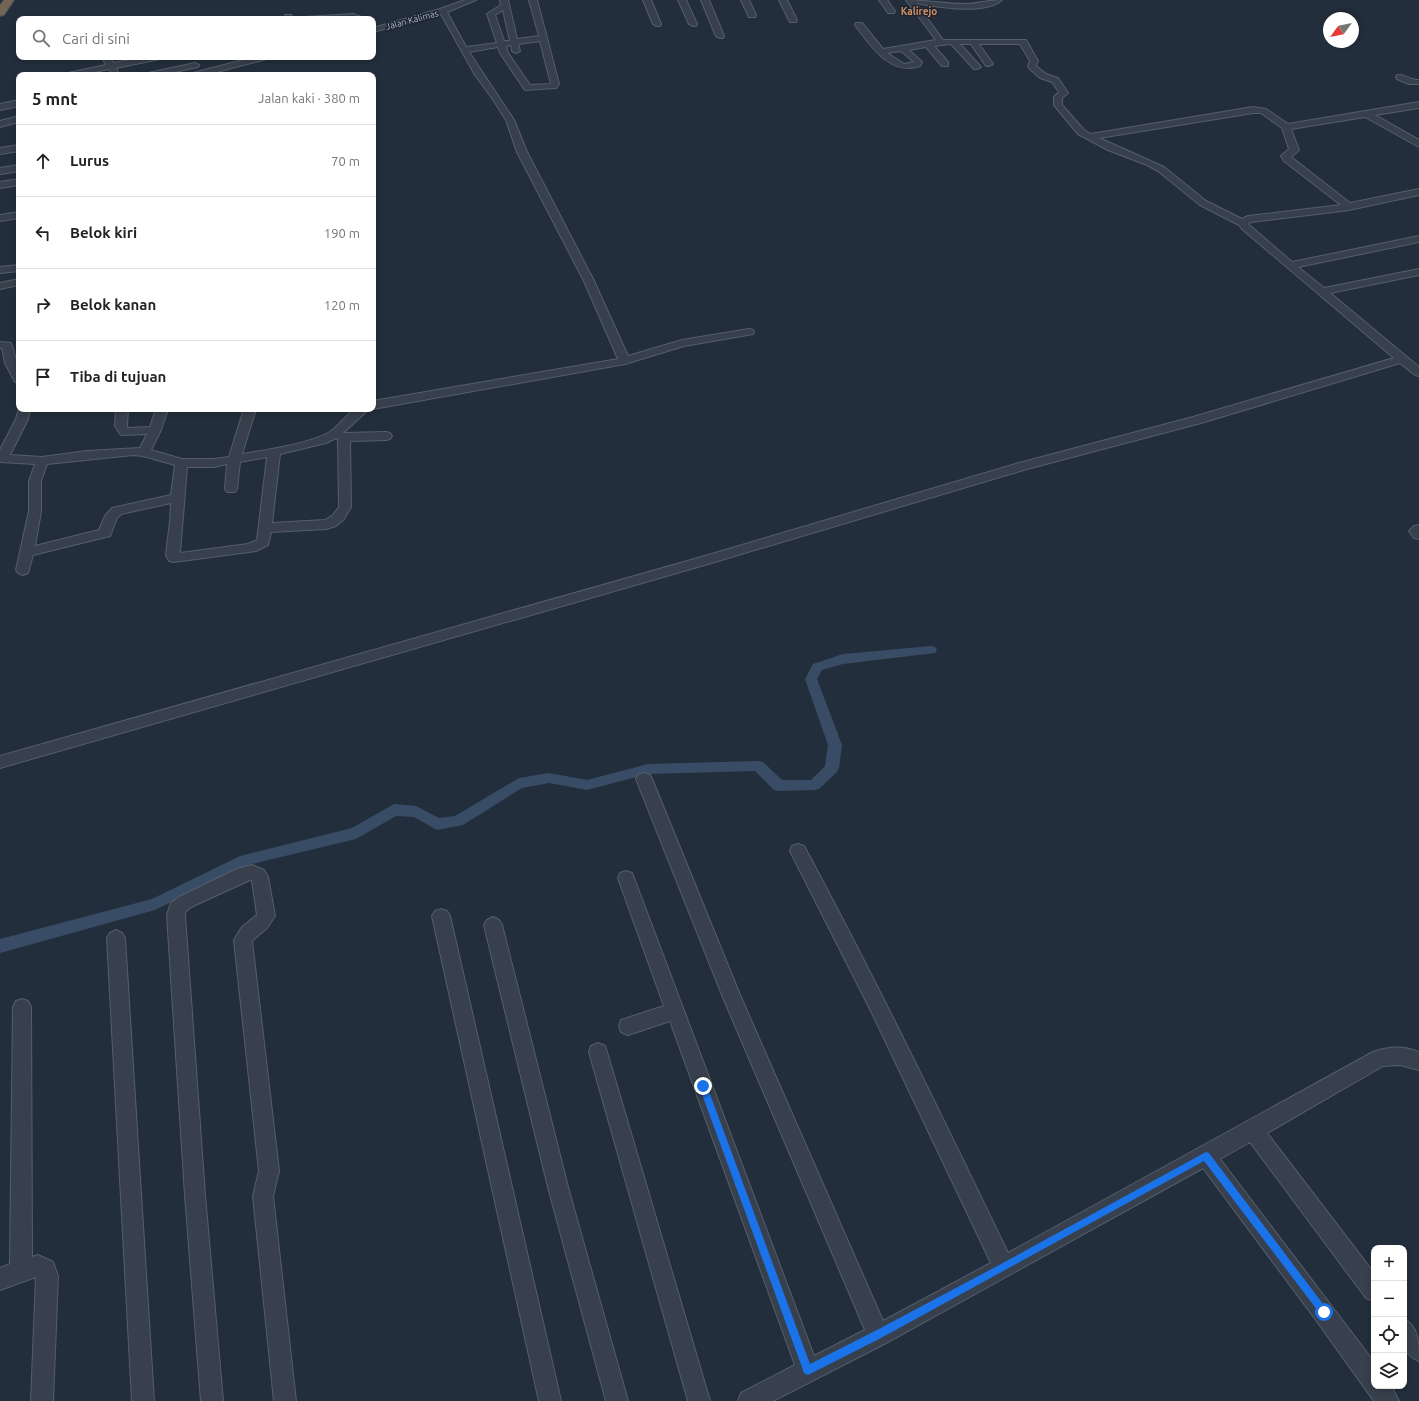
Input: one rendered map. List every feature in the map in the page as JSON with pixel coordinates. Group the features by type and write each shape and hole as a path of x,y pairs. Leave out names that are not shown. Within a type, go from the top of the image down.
{"street":[{"name":"Jalan Kalimas","path":"376,29 443,11 472,0"},
{"path":"517,72 514,42 503,3 491,14 500,45 504,53 517,72 528,88 554,85 533,0"},
{"path":"647,0 658,24"},
{"path":"682,0 692,24"},
{"path":"705,0 720,36"},
{"path":"745,0 752,15"},
{"path":"782,0 793,20"},
{"path":"883,0 891,11"},
{"path":"911,0 952,6 981,5 998,0"},
{"path":"911,0 941,42"},
{"path":"981,5 989,0"},
{"path":"443,11 479,75 496,97 510,120 522,152 589,282 625,361"},
{"path":"859,24 881,52 901,67 918,64 918,62 904,48"},
{"path":"464,50 542,38"},
{"path":"881,52 941,42 1023,42 1034,61 1032,66 1043,76 1055,80 1064,93 1058,97 1058,105 1082,132 1111,148 1150,163 1161,169 1203,203 1243,223 1245,227 1417,370"},
{"path":"953,42 976,67"},
{"path":"974,42 989,64"},
{"path":"928,44 945,64"},
{"path":"504,53 516,52"},
{"path":"108,60 115,72"},
{"path":"82,72 144,60"},
{"path":"207,72 253,60"},
{"path":"162,72 195,65"},
{"path":"1400,77 1412,82 1419,82"},
{"path":"0,107 16,104"},
{"path":"1287,131 1365,113 1419,104"},
{"path":"1090,137 1253,110 1263,111 1287,131 1302,134"},
{"path":"1365,113 1419,144"},
{"path":"0,124 16,120"},
{"path":"1287,131 1294,150 1286,156 1287,159 1348,207"},
{"path":"0,151 16,148"},
{"path":"0,171 16,168"},
{"path":"0,185 16,182"},
{"path":"1243,223 1248,220 1348,207 1418,193"},
{"path":"0,218 16,215"},
{"path":"1291,265 1419,239"},
{"path":"0,270 16,268"},
{"path":"1322,292 1419,272"},
{"path":"0,286 16,283"},
{"path":"376,404 625,361 682,343 749,332"},
{"path":"16,343 4,345 8,362 16,375"},
{"path":"0,762 696,563 1023,466 1190,422 1402,359"},
{"path":"23,412 22,419 1,458 42,461 133,451 144,452 181,463 214,463 274,452 340,436 386,436"},
{"path":"122,412 121,426 124,432 155,430"},
{"path":"144,452 155,430 161,412"},
{"path":"231,489 234,459 249,412"},
{"path":"265,528 325,524 336,520 343,514 345,507 340,436 358,412"},
{"path":"181,463 177,498 174,558 258,546 263,542 274,452"},
{"path":"23,570 34,510 36,481 42,461"},
{"path":"27,552 99,536 105,533 111,516 117,511 177,498"},
{"path":"1419,529 1416,531 1419,535"},
{"path":"644,779 731,995 878,1335"},
{"path":"798,851 890,1028 1004,1267"},
{"path":"212,1401 195,1195 176,915 177,908 185,902 242,874 252,872 256,873 260,877 266,916 262,921 249,930 243,940 267,1162 270,1169 270,1178 265,1187 263,1196 285,1401"},
{"path":"626,878 808,1370"},
{"path":"441,916 550,1401"},
{"path":"493,925 559,1191 617,1401"},
{"path":"116,938 143,1401"},
{"path":"21,1271 22,1007"},
{"path":"628,1026 675,1011"},
{"path":"598,1052 699,1401"},
{"path":"749,1401 878,1335 1004,1267 1211,1164 1259,1137 1380,1058 1407,1057"},
{"path":"1259,1137 1371,1286"},
{"path":"1211,1164 1324,1312 1371,1377"},
{"path":"0,1279 38,1266 46,1269 47,1276 42,1401"},
{"path":"1407,1334 1419,1350"},
{"path":"1379,1389 1388,1401"}],"waterway":[{"path":"0,946 155,904 245,860 356,833 394,810 416,812 437,824 458,821 519,783 549,778 587,785 648,769 758,766 779,786 814,785 832,768 835,745 811,679 817,667 843,659 931,650"}],"district":[{"name":"Kalirejo","path":"919,11"}],"route":[{"path":"703,1086 808,1370 878,1335 1206,1156 1324,1312"}]}
